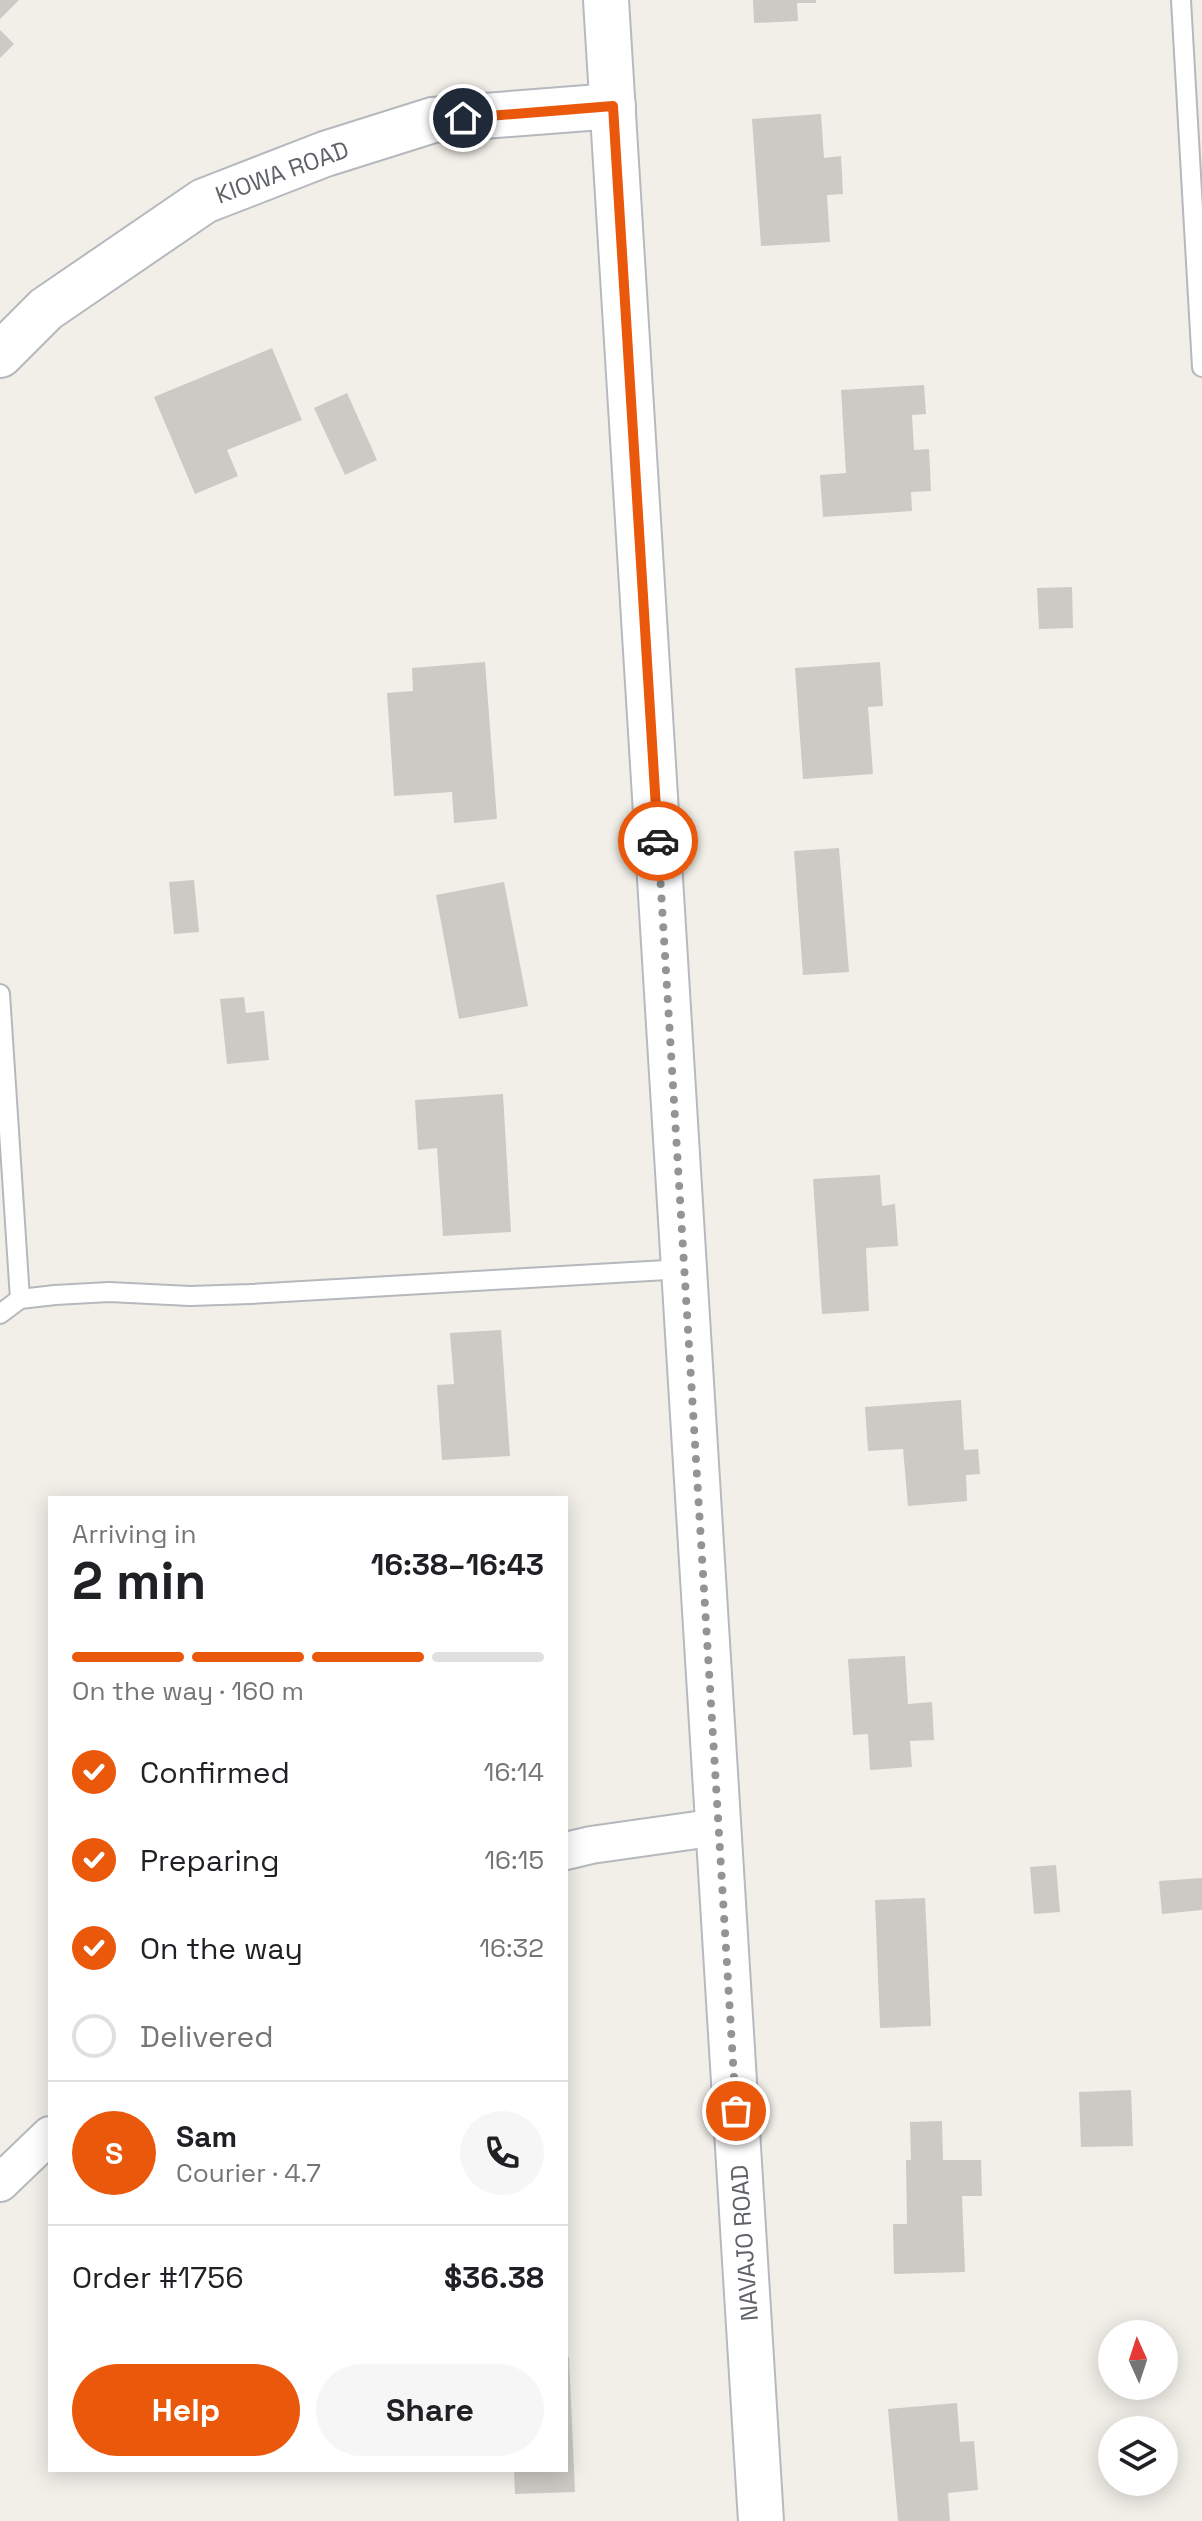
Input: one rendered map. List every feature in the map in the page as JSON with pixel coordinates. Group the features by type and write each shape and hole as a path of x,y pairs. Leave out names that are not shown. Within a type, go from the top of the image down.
{"main road":[{"name":"NAVAJO ROAD","path":"606,0 761,2521"},
{"name":"KIOWA ROAD","path":"0,355 46,309 204,201 325,154 433,120 613,106"}],"street":[{"path":"568,1851 718,1827"},
{"path":"0,2183 48,2137"}],"lane":[{"path":"1181,0 1202,367"},
{"path":"0,994 20,1299"},
{"path":"0,1314 20,1299 109,1292 190,1296 250,1294 684,1269"}],"building":[{"path":"0,0 19,0 0,19"},
{"path":"753,0 816,0 816,3 797,3 798,21 754,23"},
{"path":"0,30 14,44 0,58"},
{"path":"821,114 824,158 841,156 843,194 827,195 830,242 761,246 752,119"},
{"path":"272,348 302,420 227,450 238,476 195,494 154,397"},
{"path":"924,385 926,414 912,415 914,450 929,449 931,491 911,492 912,511 823,517 820,475 846,473 841,390"},
{"path":"347,393 377,460 345,475 314,408"},
{"path":"1072,587 1073,628 1039,629 1037,588"},
{"path":"485,662 497,819 454,823 452,792 394,796 387,693 413,691 412,668"},
{"path":"880,662 883,706 868,707 873,774 803,779 795,668"},
{"path":"839,848 849,972 803,975 794,851"},
{"path":"194,880 199,932 174,934 169,882"},
{"path":"504,882 528,1006 459,1019 436,895"},
{"path":"244,997 246,1013 264,1011 269,1060 227,1064 220,999"},
{"path":"503,1094 511,1232 443,1236 437,1148 418,1150 415,1100"},
{"path":"880,1175 882,1206 895,1204 898,1246 866,1248 869,1311 822,1314 813,1179"},
{"path":"501,1330 510,1456 442,1460 437,1385 454,1384 450,1333"},
{"path":"961,1400 964,1450 978,1449 980,1474 966,1475 967,1501 908,1506 903,1449 868,1451 865,1407"},
{"path":"905,1656 908,1704 932,1702 934,1740 910,1741 912,1767 870,1770 868,1734 853,1735 848,1659"},
{"path":"1056,1865 1060,1912 1034,1914 1030,1867"},
{"path":"1202,1878 1202,1910 1162,1914 1159,1881"},
{"path":"925,1898 931,2026 880,2028 875,1900"},
{"path":"1131,2090 1133,2146 1081,2147 1079,2092"},
{"path":"942,2121 943,2160 981,2160 982,2196 962,2196 965,2272 894,2274 893,2224 907,2224 906,2160 911,2160 910,2122"},
{"path":"569,2357 575,2492 515,2494 514,2472 568,2472"},
{"path":"957,2403 960,2442 974,2441 978,2490 948,2493 950,2521 898,2521 888,2409"}],"way so far":[{"path":"658,841 736,2111"}],"route":[{"path":"463,118 613,106 658,841"}]}
